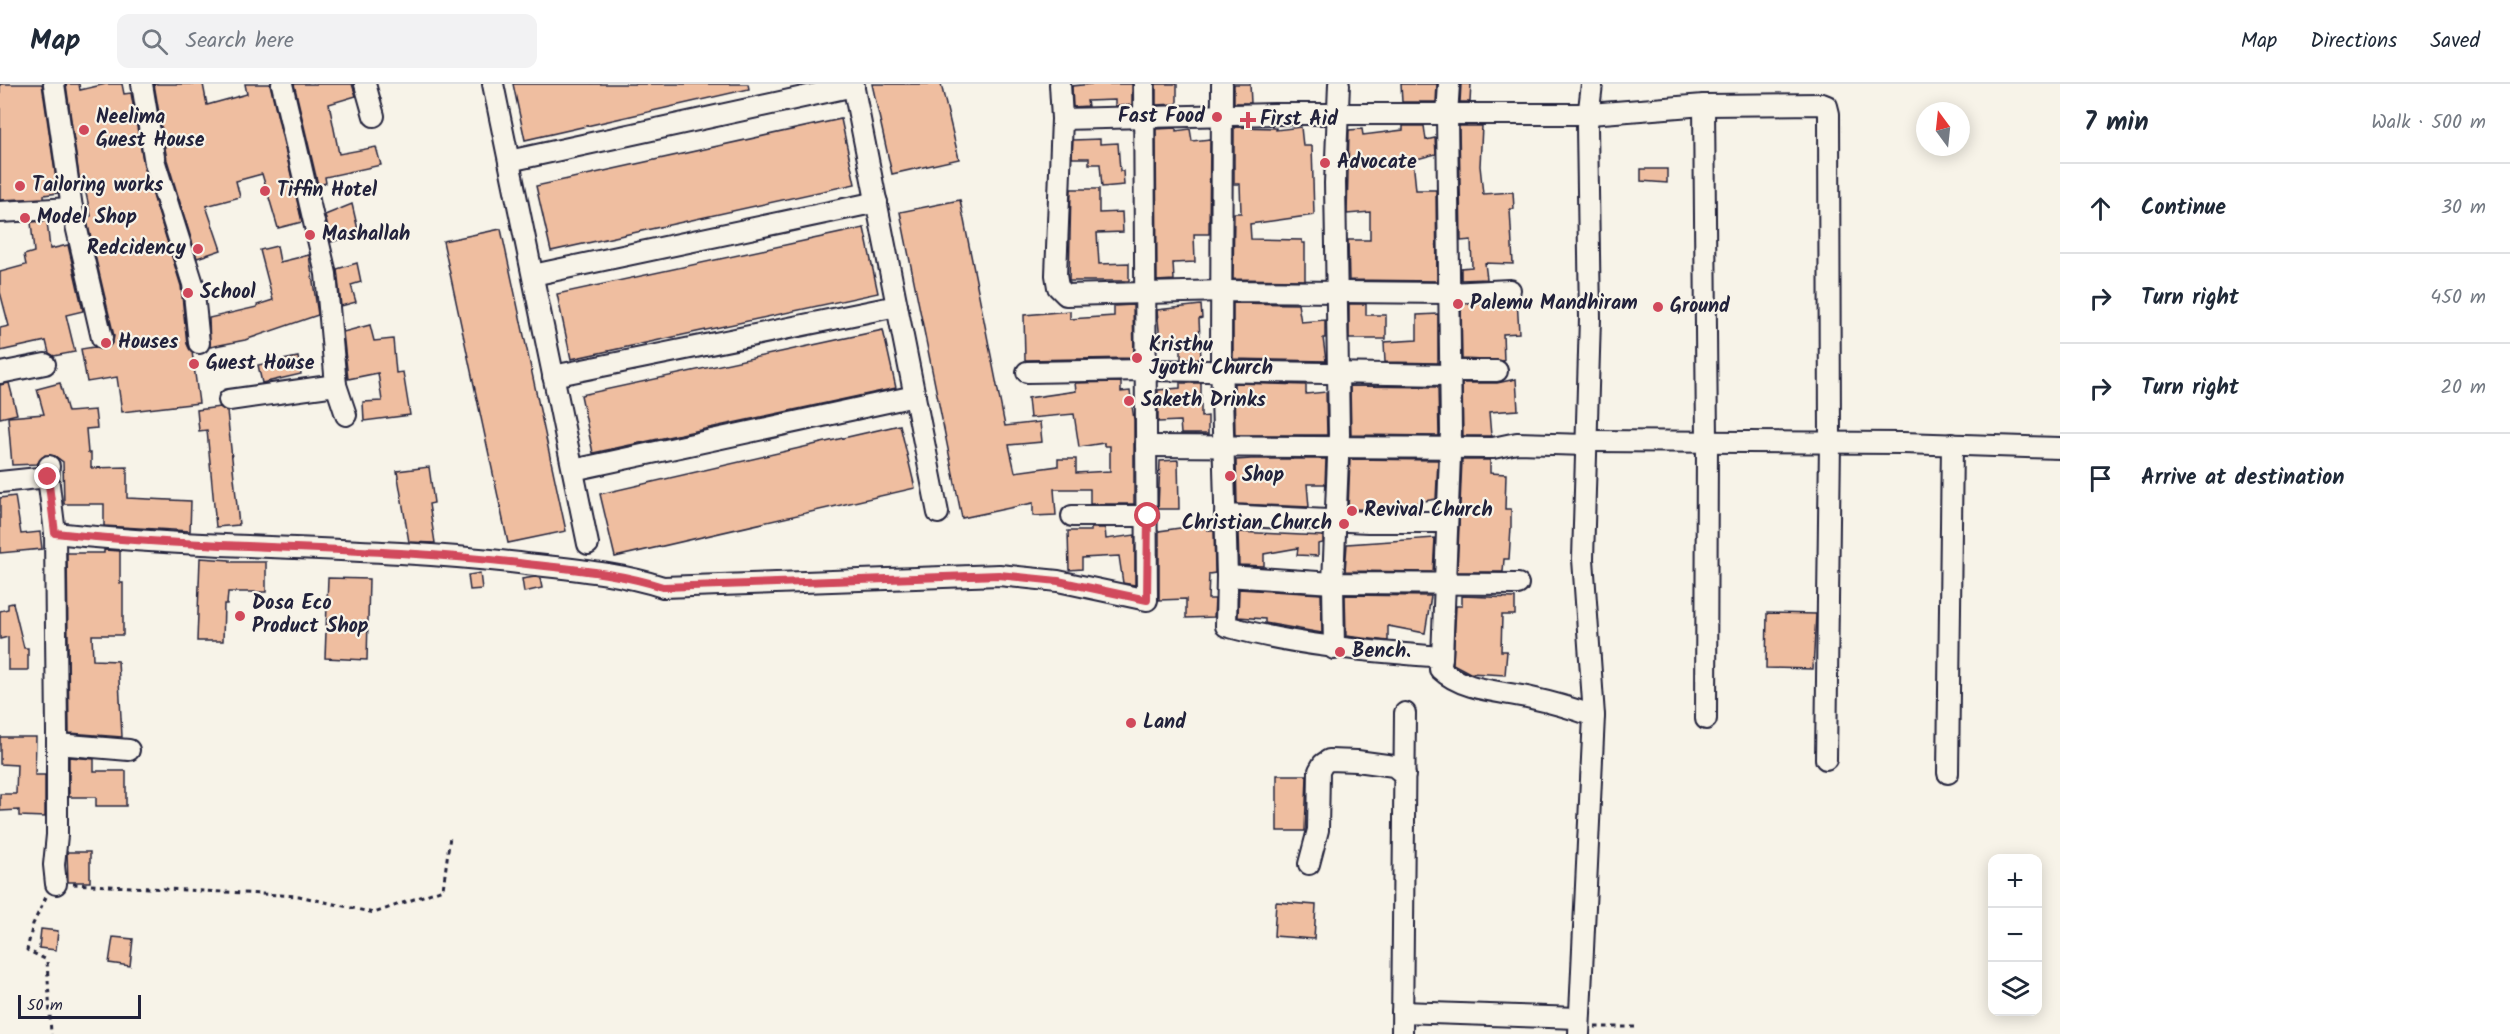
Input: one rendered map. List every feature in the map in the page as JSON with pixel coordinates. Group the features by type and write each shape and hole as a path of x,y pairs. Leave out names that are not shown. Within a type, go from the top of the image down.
{"street":[{"path":"54,84 72,208 102,338"},
{"path":"142,84 155,163 193,284 199,343"},
{"path":"282,84 326,274 336,385 346,415"},
{"path":"365,84 375,117"},
{"path":"493,84 588,544"},
{"path":"1060,84 1062,119 1058,287 1066,296 1224,291 1449,293 1510,290"},
{"path":"55,533 224,546 463,557 630,576 663,587 999,575 1058,581 1147,600 1146,117 1144,84"},
{"path":"1222,84 1226,626 1272,639 1334,649 1442,657"},
{"path":"1334,649 1333,583 1339,445 1335,183 1340,116 1339,84"},
{"path":"1449,84 1447,115 1450,446 1440,669 1449,677 1481,689 1562,705 1594,716"},
{"path":"1402,1012 1579,1026 1594,716 1583,559 1590,318 1587,126 1592,84"},
{"path":"509,161 853,85 938,513"},
{"path":"1062,119 1590,114 1704,105 1822,104 1829,110 1830,442 1826,759"},
{"path":"1704,105 1707,441 1706,719"},
{"path":"532,275 877,202"},
{"path":"0,212 72,208"},
{"path":"553,376 897,306"},
{"path":"0,373 45,364"},
{"path":"1027,372 1146,370 1450,373 1497,371"},
{"path":"229,400 336,385"},
{"path":"573,470 915,396"},
{"path":"1146,446 1339,445 1493,448 1517,443 1707,441 1952,444 2060,448"},
{"path":"1948,773 1952,444"},
{"path":"0,482 49,472 55,533 57,835 54,865 56,884"},
{"path":"1225,515 1447,522"},
{"path":"1072,516 1148,516"},
{"path":"1227,576 1333,583 1518,584"},
{"path":"1402,1034 1405,713"},
{"path":"57,744 129,750"},
{"path":"1309,864 1318,830 1319,771 1323,764 1329,760 1357,761 1394,766 1405,775"}],"path":[{"path":"51,1034 47,960 27,950 40,905 56,884 299,896 374,913 442,889 450,836"},
{"path":"1579,1026 1635,1027"}],"building":[{"path":"0,84 42,84 58,193 44,195 44,198 0,200"},
{"path":"66,84 79,84 80,90 106,84 122,84 124,94 131,93 144,166 181,286 187,344 192,352 199,403 122,412 117,377 87,382 81,349 94,347 105,349 113,342 114,336 86,217 91,216 85,189 81,190"},
{"path":"154,84 203,84 207,105 247,94 245,84 270,84 302,222 278,228 262,174 236,181 240,197 206,206 221,250 197,258 167,160"},
{"path":"294,84 352,84 356,96 329,104 339,154 376,147 381,165 325,177 326,183 318,185"},
{"path":"513,84 748,84 749,89 525,140"},
{"path":"872,84 941,84 959,159 892,174"},
{"path":"1132,84 1132,105 1115,106 1115,100 1087,101 1088,106 1073,107 1072,86"},
{"path":"1156,84 1177,84 1177,104 1156,105"},
{"path":"1234,84 1250,84 1251,103 1234,103"},
{"path":"1401,84 1437,84 1436,102 1402,102"},
{"path":"1461,84 1471,84 1470,102 1460,102"},
{"path":"841,119 855,184 551,251 536,186"},
{"path":"1403,126 1424,126 1426,140 1435,138 1436,154 1413,160 1416,190 1436,190 1437,281 1349,280 1348,240 1370,240 1370,212 1347,214 1349,130 1362,129 1363,135 1403,130"},
{"path":"1459,126 1482,126 1480,166 1483,194 1513,192 1514,209 1510,209 1513,264 1485,263 1487,279 1461,280 1461,268 1472,267 1471,240 1461,241"},
{"path":"1234,127 1276,128 1276,130 1301,127 1303,146 1312,146 1314,215 1250,224 1251,239 1302,240 1302,243 1305,243 1305,280 1233,279 1234,213 1241,213 1240,184 1234,184"},
{"path":"1176,128 1176,131 1190,129 1192,141 1210,139 1209,234 1194,234 1195,262 1173,263 1174,280 1157,281 1156,129"},
{"path":"1100,139 1100,144 1118,143 1120,171 1123,171 1124,185 1102,187 1100,164 1089,164 1089,158 1072,158 1073,140"},
{"path":"1641,169 1667,169 1667,183 1641,181"},
{"path":"1071,189 1099,189 1099,213 1122,212 1123,232 1097,233 1099,264 1129,263 1129,281 1069,281"},
{"path":"960,200 1005,426 1040,422 1042,442 1009,445 1015,472 1058,466 1058,459 1076,459 1076,473 1110,471 1110,446 1104,446 1104,443 1079,447 1074,414 1030,418 1028,398 1076,391 1075,383 1121,382 1121,392 1130,391 1134,420 1134,504 1090,504 1090,489 1054,489 1056,515 1033,516 1033,503 962,518 900,212"},
{"path":"352,204 359,234 331,242 325,215"},
{"path":"47,221 50,249 68,245 83,311 66,315 75,352 54,356 49,353 46,341 0,351 0,328 9,326 0,292 0,272 26,265 24,255 34,252 31,222"},
{"path":"864,228 878,293 571,359 557,294"},
{"path":"501,229 566,531 508,543 443,241"},
{"path":"277,246 280,262 309,255 318,315 245,340 210,347 209,318 257,307 257,305 273,300 260,250"},
{"path":"357,263 361,282 351,285 356,302 341,306 337,269"},
{"path":"1517,299 1519,333 1503,334 1504,361 1462,359 1461,304"},
{"path":"1233,303 1298,304 1301,322 1325,320 1325,338 1323,338 1326,361 1233,359"},
{"path":"1349,304 1366,304 1366,315 1386,315 1386,339 1349,339"},
{"path":"1133,305 1134,358 1025,360 1024,315 1070,311 1070,319 1114,316 1114,306"},
{"path":"1201,305 1202,318 1199,319 1201,359 1181,359 1181,337 1160,340 1157,310"},
{"path":"1438,314 1438,363 1385,362 1384,342 1417,340 1417,315"},
{"path":"370,325 374,341 393,339 396,373 403,372 410,415 364,421 363,402 382,401 378,373 348,379 343,332"},
{"path":"883,330 896,388 593,453 581,395"},
{"path":"298,357 301,374 262,383 258,365"},
{"path":"1516,379 1518,410 1489,412 1491,436 1463,436 1462,383 1497,383"},
{"path":"9,383 17,414 0,418 0,385"},
{"path":"60,383 68,412 95,410 97,428 86,429 88,453 91,453 91,468 127,467 127,498 191,501 190,531 104,526 104,504 64,504 63,462 55,456 45,455 37,464 12,465 8,417 44,414 37,389"},
{"path":"1180,383 1201,383 1201,417 1208,416 1208,434 1181,434 1180,421 1158,422 1158,390 1180,388"},
{"path":"1234,383 1306,385 1306,394 1326,392 1327,435 1235,435"},
{"path":"1350,386 1438,387 1439,436 1351,435"},
{"path":"220,407 227,411 239,525 216,527 207,430 199,431 197,410"},
{"path":"900,425 915,488 615,557 600,494"},
{"path":"1326,459 1325,484 1307,484 1309,507 1237,504 1236,460"},
{"path":"1350,459 1438,460 1436,499 1418,502 1420,510 1348,509"},
{"path":"1178,460 1179,509 1158,509 1160,461"},
{"path":"1462,460 1490,460 1490,473 1506,474 1505,509 1511,509 1511,527 1509,559 1504,559 1503,572 1457,572"},
{"path":"429,467 434,503 429,504 435,543 409,542 397,471"},
{"path":"15,496 21,534 40,532 42,549 0,553 0,498"},
{"path":"1208,524 1208,530 1214,530 1215,573 1209,574 1208,599 1215,599 1214,617 1186,618 1186,599 1159,600 1159,531"},
{"path":"1091,528 1105,528 1106,539 1135,535 1135,585 1123,583 1119,556 1082,558 1082,569 1069,570 1068,531 1091,531"},
{"path":"1238,532 1323,536 1323,543 1318,544 1318,556 1297,555 1298,548 1264,554 1264,566 1239,565"},
{"path":"1435,538 1433,572 1345,571 1347,544"},
{"path":"104,550 120,551 120,583 123,583 123,635 92,635 93,660 118,661 122,737 69,733 67,553 104,553"},
{"path":"200,558 230,560 230,562 266,562 266,592 228,592 227,604 224,604 223,641 197,641"},
{"path":"480,573 482,589 470,590 468,575"},
{"path":"328,578 369,579 367,660 325,658"},
{"path":"540,578 542,588 524,592 522,579"},
{"path":"1239,589 1321,594 1322,633 1265,623 1265,619 1238,617"},
{"path":"1345,595 1431,596 1425,633 1388,626 1388,641 1346,636"},
{"path":"1462,596 1515,598 1515,615 1502,615 1501,651 1507,651 1505,675 1470,673 1453,664 1456,606 1462,606"},
{"path":"13,603 24,648 28,648 28,670 8,670 8,637 0,639 0,611 8,609 8,604"},
{"path":"1767,613 1816,614 1813,669 1766,668"},
{"path":"0,737 36,737 35,775 45,775 45,817 19,816 19,810 0,811 0,794 16,794 17,765 0,764"},
{"path":"69,757 94,759 94,771 126,771 126,806 96,806 96,797 69,797"},
{"path":"1277,775 1307,775 1305,831 1277,831"},
{"path":"67,852 90,852 90,882 68,882"},
{"path":"1276,902 1316,905 1314,939 1274,936"},
{"path":"41,929 58,931 56,950 39,948"},
{"path":"113,937 133,939 130,966 109,963"}],"place":[{"name":"Fast Food","path":"1217,117"},
{"name":"First Aid","path":"1248,120"},
{"name":"Neelima Guest House","path":"84,130"},
{"name":"Advocate","path":"1325,163"},
{"name":"Tailoring works","path":"20,186"},
{"name":"Tiffin Hotel","path":"265,191"},
{"name":"Model Shop","path":"25,218"},
{"name":"Mashallah","path":"310,235"},
{"name":"Redcidency","path":"198,249"},
{"name":"School","path":"188,293"},
{"name":"Palemu Mandhiram","path":"1458,304"},
{"name":"Ground","path":"1658,307"},
{"name":"Houses","path":"106,343"},
{"name":"Kristhu Jyothi Church","path":"1137,358"},
{"name":"Guest House","path":"194,364"},
{"name":"Saketh Drinks","path":"1129,401"},
{"name":"Shop","path":"1230,476"},
{"name":"Revival Church","path":"1352,511"},
{"name":"Christian Church","path":"1344,524"},
{"name":"Dosa Eco Product Shop","path":"240,616"},
{"name":"Bench.","path":"1340,652"},
{"name":"Land","path":"1131,723"}],"route":[{"path":"48,477 55,533 224,546 463,557 630,576 663,587 720,587 860,578 999,575 1058,581 1112,592 1128,598 1147,600 1148,516"}]}
